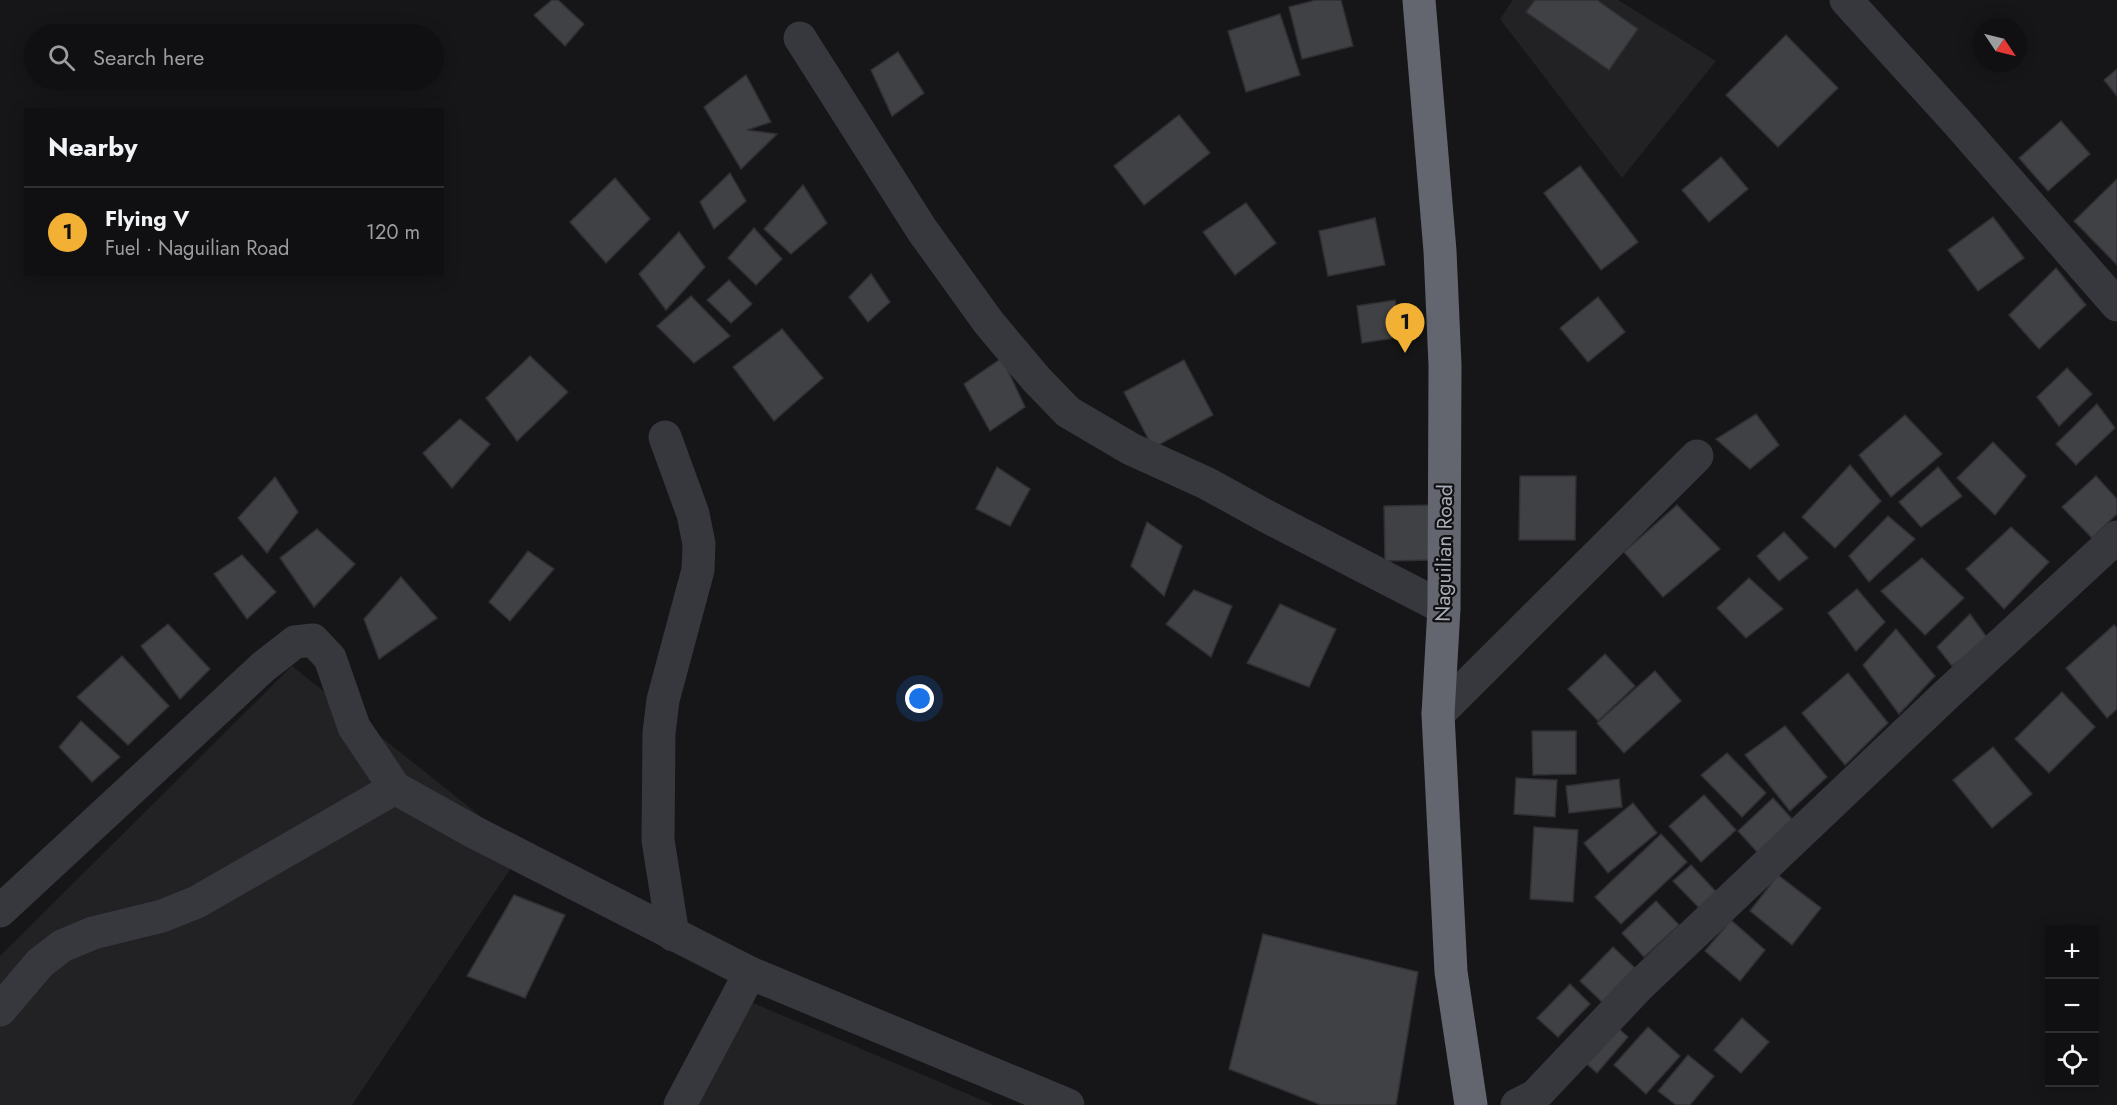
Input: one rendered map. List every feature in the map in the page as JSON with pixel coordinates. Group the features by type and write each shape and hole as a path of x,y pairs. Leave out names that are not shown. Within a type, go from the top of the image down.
{"highway":[{"name":"Naguilian Road","path":"1419,0 1440,250 1445,365 1444,608 1438,714 1451,972 1471,1105"}],"street":[{"path":"1846,0 1957,122 2117,305"},
{"path":"800,38 922,230 989,323 1037,380 1068,412 1131,449 1206,483 1444,608"},
{"path":"665,437 693,514 699,544 698,570 663,700 659,733 658,840 674,935"},
{"path":"1438,714 1697,456"},
{"path":"1532,1102 1640,985 1947,694 2117,537"},
{"path":"0,911 263,667 296,642 313,640 330,658 354,727 395,788 472,831 750,973 1068,1105"},
{"path":"0,1010 40,963 62,946 93,933 162,916 197,902 395,788"},
{"path":"680,1105 750,973"}],"shaded area":[{"path":"1513,0 1618,0 1716,61 1622,178 1500,19"},
{"path":"292,666 523,850 352,1105 0,1105 0,956"},
{"path":"746,1000 994,1105 693,1105"}],"building":[{"path":"552,0 558,0 584,24 565,46 534,15"},
{"path":"1316,0 1341,0 1353,46 1302,59 1289,7"},
{"path":"1535,0 1597,0 1638,29 1609,70 1526,12"},
{"path":"1280,14 1300,75 1246,92 1228,31"},
{"path":"1786,35 1838,88 1778,147 1726,95"},
{"path":"898,52 924,93 892,116 871,70"},
{"path":"2117,69 2117,96 2104,80"},
{"path":"746,75 771,122 747,130 777,134 741,169 704,107"},
{"path":"1179,115 1210,153 1144,205 1114,166"},
{"path":"2061,121 2090,154 2048,191 2019,158"},
{"path":"1721,157 1748,189 1709,222 1682,190"},
{"path":"1580,166 1638,242 1601,270 1544,193"},
{"path":"730,173 746,201 714,229 700,202"},
{"path":"615,178 650,219 606,263 570,222"},
{"path":"2117,179 2117,265 2074,221"},
{"path":"803,185 827,223 791,254 764,229"},
{"path":"1246,203 1276,243 1235,275 1203,232"},
{"path":"1993,217 2024,258 1978,291 1948,250"},
{"path":"1375,218 1385,265 1328,276 1319,231"},
{"path":"754,228 782,259 756,285 728,258"},
{"path":"679,232 705,267 666,310 639,274"},
{"path":"2056,268 2086,305 2039,349 2009,315"},
{"path":"871,274 890,302 868,322 849,297"},
{"path":"729,280 752,304 731,323 707,300"},
{"path":"691,296 730,336 694,363 657,326"},
{"path":"1598,297 1625,332 1588,362 1560,328"},
{"path":"1395,300 1401,337 1362,343 1357,306"},
{"path":"782,329 823,378 774,421 733,367"},
{"path":"530,356 568,392 517,441 486,398"},
{"path":"1002,358 1025,407 990,431 964,384"},
{"path":"1184,360 1213,415 1153,448 1124,392"},
{"path":"2067,368 2092,394 2059,426 2037,397"},
{"path":"2097,404 2115,428 2076,465 2056,444"},
{"path":"1756,414 1779,445 1750,469 1716,439"},
{"path":"1905,415 1942,454 1891,497 1859,455"},
{"path":"460,419 490,444 452,488 423,453"},
{"path":"1993,442 2026,476 1995,515 1957,478"},
{"path":"1850,465 1881,501 1835,548 1802,517"},
{"path":"997,467 1030,489 1010,526 976,509"},
{"path":"1938,467 1962,496 1921,527 1899,502"},
{"path":"1520,476 1576,476 1575,540 1519,540"},
{"path":"2096,476 2117,499 2117,514 2092,538 2062,507"},
{"path":"275,477 298,512 267,553 238,518"},
{"path":"1433,505 1434,560 1385,561 1384,506"},
{"path":"1677,505 1720,549 1663,597 1624,552"},
{"path":"1888,516 1915,539 1869,582 1849,556"},
{"path":"1147,522 1182,546 1164,596 1131,566"},
{"path":"2011,527 2049,562 2004,609 1966,569"},
{"path":"317,529 355,564 314,607 280,558"},
{"path":"1784,532 1808,558 1779,581 1757,556"},
{"path":"528,551 554,569 510,621 489,602"},
{"path":"242,555 276,592 247,619 214,574"},
{"path":"1922,558 1964,598 1925,635 1881,591"},
{"path":"401,577 437,618 379,659 364,619"},
{"path":"1749,578 1783,609 1746,638 1717,608"},
{"path":"1857,589 1885,622 1856,651 1828,613"},
{"path":"1194,590 1232,606 1211,657 1166,624"},
{"path":"1280,604 1336,629 1309,687 1247,663"},
{"path":"1970,614 1988,639 1952,666 1937,647"},
{"path":"168,624 210,669 180,699 141,646"},
{"path":"2114,625 2117,628 2117,709 2107,718 2066,668"},
{"path":"1896,629 1935,676 1899,714 1863,665"},
{"path":"1605,654 1635,686 1598,721 1568,689"},
{"path":"122,656 169,706 128,745 77,697"},
{"path":"1655,671 1681,701 1624,753 1597,723"},
{"path":"1848,673 1888,723 1845,765 1802,713"},
{"path":"2062,692 2095,727 2049,773 2015,739"},
{"path":"81,721 120,757 92,782 59,747"},
{"path":"1785,726 1827,777 1790,811 1745,755"},
{"path":"1532,731 1576,731 1576,774 1533,775"},
{"path":"1993,747 2032,794 1992,828 1953,780"},
{"path":"1727,753 1766,793 1742,817 1701,775"},
{"path":"1516,778 1557,780 1555,817 1514,814"},
{"path":"1619,779 1622,807 1569,813 1566,786"},
{"path":"1704,795 1736,830 1701,862 1669,826"},
{"path":"1773,798 1793,820 1758,853 1738,831"},
{"path":"1633,803 1657,833 1608,873 1584,843"},
{"path":"1534,827 1578,830 1573,902 1530,899"},
{"path":"1661,834 1687,862 1621,924 1595,897"},
{"path":"1691,865 1721,897 1704,913 1673,881"},
{"path":"1778,875 1821,908 1792,945 1750,911"},
{"path":"514,895 565,915 525,998 467,976"},
{"path":"1656,901 1679,925 1644,957 1622,933"},
{"path":"1731,920 1765,950 1740,981 1705,951"},
{"path":"1263,934 1418,972 1396,1105 1321,1105 1229,1069"},
{"path":"1613,947 1635,968 1602,1002 1580,981"},
{"path":"1570,984 1590,1004 1558,1037 1537,1018"},
{"path":"1742,1018 1769,1042 1741,1073 1714,1050"},
{"path":"1610,1021 1628,1037 1597,1073 1579,1057"},
{"path":"1648,1027 1680,1056 1646,1094 1614,1065"},
{"path":"1688,1055 1714,1076 1690,1105 1676,1105 1658,1091"}],"place":[{"name":"Flying V","path":"1405,353"}]}
